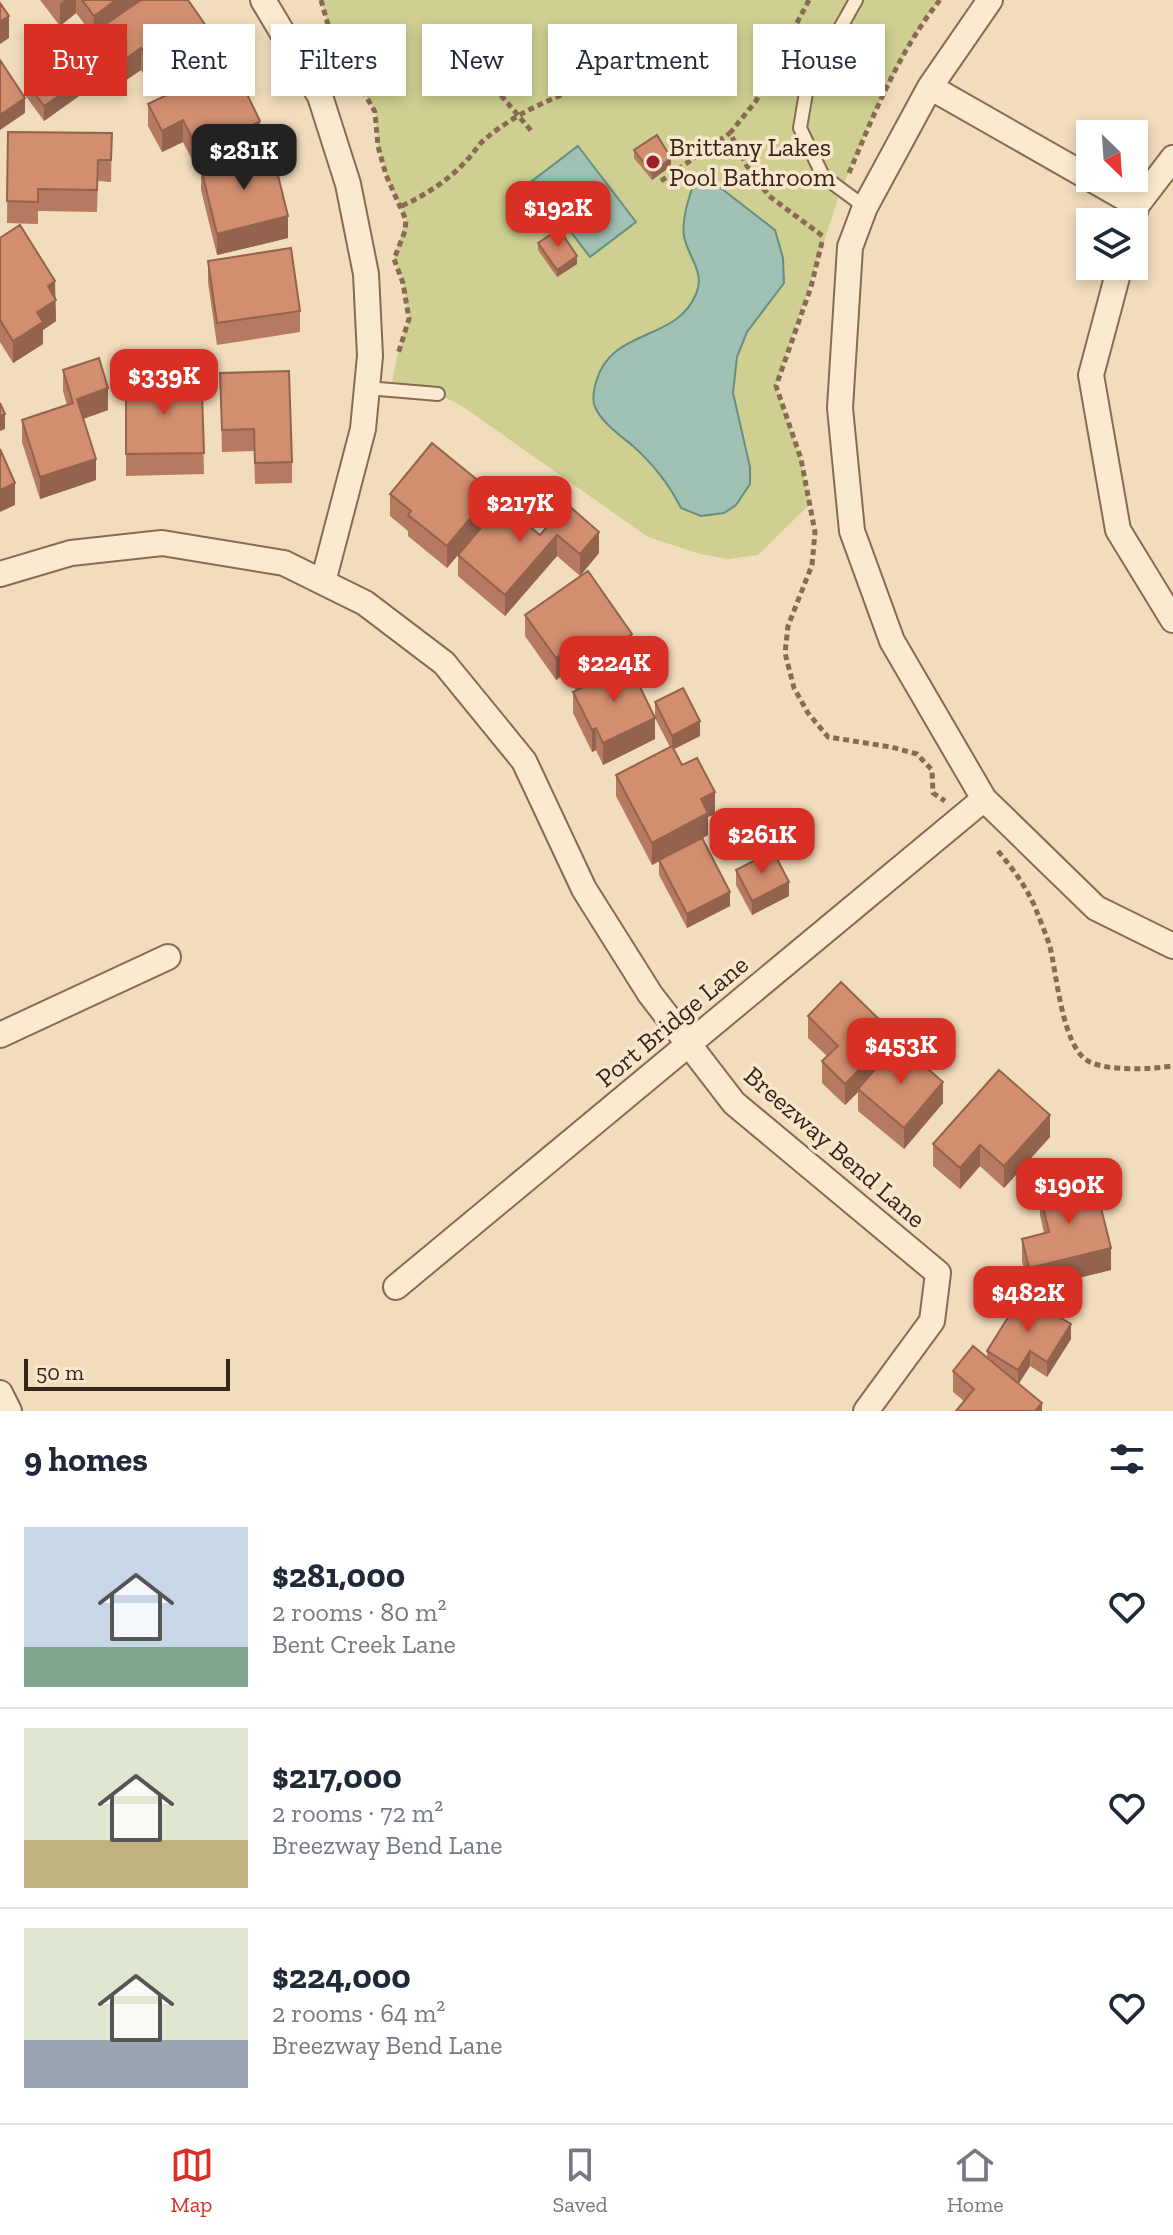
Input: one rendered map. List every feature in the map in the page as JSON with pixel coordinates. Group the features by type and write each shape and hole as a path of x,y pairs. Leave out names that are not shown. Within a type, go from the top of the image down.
{"street":[{"path":"263,0 320,96 348,184 366,274 370,356 363,429 323,582"},
{"path":"990,0 930,87 865,207 850,247 840,408 852,531 892,641 984,799 1096,908 1173,946"},
{"path":"930,87 1124,208"},
{"path":"1138,208 1173,158"},
{"path":"1116,280 1091,375 1118,530 1173,620"},
{"name":"Breezway Bend Lane","path":"0,574 71,553 162,543 284,563 365,603 444,663 524,761 584,889 650,994 734,1103 938,1273 932,1321 866,1411"},
{"name":"Port Bridge Lane","path":"396,1287 984,799"},
{"path":"0,1035 168,957"},
{"path":"0,1393 9,1411"}],"lane":[{"path":"856,0 807,87 800,128 823,176 865,207"},
{"path":"367,388 438,394"}],"path":[{"path":"661,181 730,133 756,101 809,0"},
{"path":"502,96 533,133"},
{"path":"402,206 429,193 467,160 482,142 518,115 559,96"},
{"path":"730,133 747,166 769,196 824,237"}],"green space":[{"path":"321,0 940,0 924,20 885,90 885,24 753,24 753,96 882,96 841,190 776,386 801,459 810,504 758,555 728,559 700,554 648,537 462,406 438,394 390,392 409,319 403,283 394,259 406,219 386,175 378,146 375,112 366,96 406,96 406,24 328,24"}],"shaded area":[{"path":"578,146 636,222 590,257 532,181"},
{"path":"705,171 722,189 775,230 783,258 784,283 747,332 737,357 733,393 750,467 750,484 736,505 724,513 701,516 681,508 654,467 602,418 593,398 604,364 615,352 674,321 687,310 696,294 699,278 684,236 684,221 696,176"}],"building":[{"path":"82,0 116,0 94,16"},
{"path":"141,0 188,0 205,24 143,24 143,51 141,48 127,58 127,24 106,24"},
{"path":"0,3 9,16 0,22"},
{"path":"0,60 25,98 0,115"},
{"path":"37,96 59,96 44,106"},
{"path":"165,96 248,96 260,121 199,152 183,120 162,131 148,104"},
{"path":"8,132 112,133 111,160 98,160 97,190 38,189 38,202 7,201"},
{"name":"Brittany Lakes Pool Bathroom","path":"657,135 671,158 652,173 634,150"},
{"path":"272,151 288,216 217,234 201,168"},
{"path":"20,225 55,281 48,286 56,300 37,312 43,322 13,341 0,320 0,238"},
{"path":"559,229 577,256 557,270 538,243"},
{"path":"291,248 300,311 217,323 208,261"},
{"path":"99,358 108,388 77,399 96,459 40,477 22,420 73,403 63,370"},
{"path":"289,371 292,462 255,463 254,429 222,430 220,373"},
{"path":"182,373 182,393 202,393 204,453 126,454 126,393 140,392 140,374"},
{"path":"432,443 492,492 447,546 408,515 411,511 390,494"},
{"path":"0,449 15,483 0,490"},
{"path":"502,503 540,535 567,504 599,532 580,554 557,535 505,595 458,555"},
{"path":"588,571 632,634 578,672 564,652 556,658 525,615"},
{"path":"629,664 655,718 603,743 596,728 592,730 573,692"},
{"path":"683,688 700,721 672,736 655,702"},
{"path":"672,746 682,765 697,758 715,792 701,799 708,813 652,843 616,775"},
{"path":"702,838 730,892 687,914 659,860"},
{"path":"773,851 789,882 752,901 736,870"},
{"path":"841,982 894,1034 845,1084 822,1061 838,1046 808,1016"},
{"path":"898,1043 943,1082 904,1128 858,1089"},
{"path":"999,1070 1050,1115 1004,1166 980,1145 960,1168 933,1144"},
{"path":"1094,1180 1111,1248 1029,1268 1022,1239 1049,1232 1040,1194"},
{"path":"1022,1295 1071,1324 1047,1362 1030,1351 1018,1370 987,1351"},
{"path":"973,1346 1042,1403 1035,1411 956,1411 974,1389 953,1371"}],"place":[{"name":"Brittany Lakes Pool Bathroom","path":"653,162"}]}
